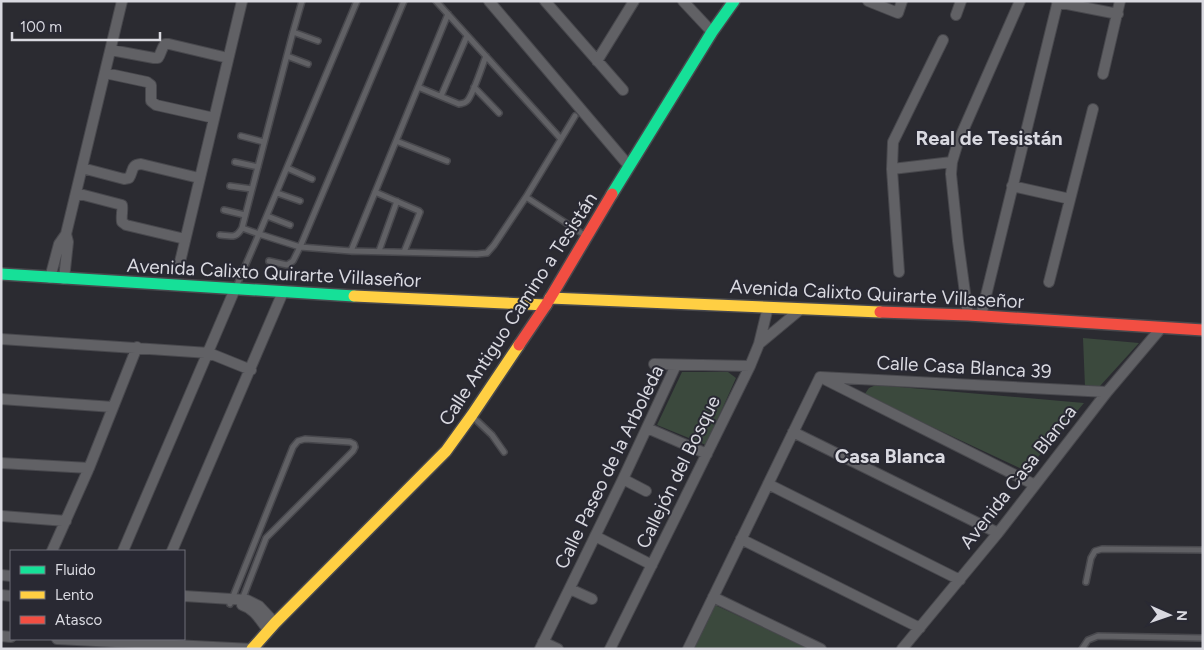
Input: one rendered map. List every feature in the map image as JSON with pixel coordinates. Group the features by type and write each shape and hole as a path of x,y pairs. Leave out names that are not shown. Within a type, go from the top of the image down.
{"street":[{"path":"50,278 59,244 66,234 122,1"},
{"path":"180,262 242,1"},
{"path":"489,1 629,166"},
{"path":"544,1 623,90"},
{"path":"597,61 634,1"},
{"path":"683,1 712,32"},
{"name":"Calle Antiguo Camino a Tesistán","path":"252,649 271,627 446,451 548,301 712,32 734,1"},
{"path":"868,1 898,13 902,1"},
{"path":"956,15 962,1"},
{"path":"968,315 958,241 951,174 952,162 958,142 1020,1"},
{"path":"1103,74 1120,1"},
{"path":"981,316 1058,2 1118,14"},
{"path":"900,272 892,169 893,142 943,40"},
{"path":"111,50 158,58 165,44 169,44 228,58"},
{"path":"105,73 147,82 151,85 151,101 156,104 214,118"},
{"path":"1049,282 1093,109"},
{"path":"892,169 952,162"},
{"path":"82,168 124,179 129,178 136,164 141,164 200,178"},
{"path":"1012,186 1070,199"},
{"path":"76,193 122,205 121,217 122,222 126,225 185,239"},
{"path":"64,279 68,242 66,234"},
{"name":"Avenida Calixto Quirarte Villaseñor","path":"1,274 283,292 968,315 1203,330"},
{"path":"123,550 235,289"},
{"path":"172,550 283,292"},
{"name":"Callejón del Bosque","path":"610,649 750,366 759,344 768,307"},
{"path":"759,344 802,309"},
{"name":"Avenida Casa Blanca","path":"902,649 998,533 1107,392 1162,327"},
{"path":"1,339 209,353 251,370"},
{"path":"52,550 89,468 137,347"},
{"path":"654,364 676,365"},
{"name":"Calle Paseo de la Arboleda","path":"542,645 648,428 676,365 750,366"},
{"path":"688,649 820,377 1035,485"},
{"name":"Calle Casa Blanca 39","path":"820,377 1107,392"},
{"path":"1,399 113,406"},
{"path":"648,428 707,454"},
{"path":"793,432 998,533"},
{"path":"1,463 89,468"},
{"path":"623,480 646,492"},
{"path":"768,484 960,580"},
{"path":"2,516 66,521"},
{"path":"595,536 652,565"},
{"path":"741,539 920,628"},
{"path":"570,589 592,599"},
{"path":"185,596 236,601"},
{"path":"713,597 821,649"},
{"path":"185,602 247,600 259,606 271,627"},
{"path":"67,640 120,645 134,641 252,649"},
{"path":"542,645 558,649"}],"lane":[{"path":"220,235 234,236 242,228 302,1"},
{"path":"235,289 357,1"},
{"path":"269,260 287,265 293,261 404,1"},
{"path":"436,1 561,139"},
{"path":"352,250 448,14"},
{"path":"293,32 318,41"},
{"path":"440,96 467,36"},
{"path":"287,56 308,64"},
{"path":"418,87 463,104 467,101 486,56"},
{"path":"474,86 499,113"},
{"path":"242,228 300,247 487,254 526,197 575,116"},
{"path":"240,136 264,142"},
{"path":"396,141 447,161"},
{"path":"235,162 258,167"},
{"path":"287,168 312,179"},
{"path":"230,186 252,189"},
{"path":"375,192 420,210 404,252"},
{"path":"277,193 300,201"},
{"path":"526,197 587,236"},
{"path":"380,251 396,201"},
{"path":"224,210 245,215"},
{"path":"267,216 290,225"},
{"path":"472,415 492,435 504,452"},
{"path":"304,439 350,442 354,444 353,451 266,538 236,601 258,535 293,447 298,441 304,439"},
{"path":"258,535 266,538"},
{"path":"1086,582 1091,558 1095,551 1102,549 1203,550"},
{"path":"1082,649 1088,640 1098,636 1203,638"}],"green space":[{"path":"1083,338 1139,343 1100,386 1085,387"},
{"path":"682,372 728,372 736,378 706,445 657,425"},
{"path":"876,385 1084,403 1026,471 864,395 869,388"},
{"path":"715,605 810,649 694,649"}],"traffic: fast":[{"path":"612,194 712,32 734,1"},
{"path":"1,274 354,296"}],"traffic: slow":[{"path":"354,296 546,305"},
{"path":"550,298 880,312"},
{"path":"252,649 275,623 446,451 519,345"}],"traffic: jam":[{"path":"519,345 546,305 612,194"},
{"path":"880,312 968,315 1203,330"}],"district":[{"name":"Real de Tesistán","path":"989,138"},
{"name":"Casa Blanca","path":"890,456"}]}
